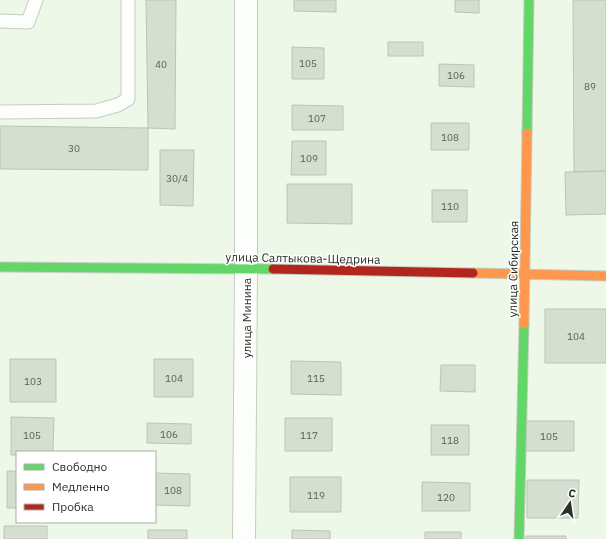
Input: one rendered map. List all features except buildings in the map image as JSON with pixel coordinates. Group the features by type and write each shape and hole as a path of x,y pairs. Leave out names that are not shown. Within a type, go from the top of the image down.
{"street":[{"name":"улица Минина","path":"244,539 246,0"},
{"name":"улица Сибирская","path":"519,539 529,0"},
{"name":"улица Салтыкова-Щедрина","path":"0,267 246,268 606,276"}],"lane":[{"path":"0,21 28,22 36,0"},
{"path":"0,112 96,111 118,105 128,98 128,0"}],"traffic: fast":[{"path":"527,133 529,0"},
{"path":"0,267 273,269"},
{"path":"519,539 524,324"}],"traffic: slow":[{"path":"524,324 527,133"},
{"path":"473,273 606,276"}],"traffic: jam":[{"path":"273,269 473,273"}]}
